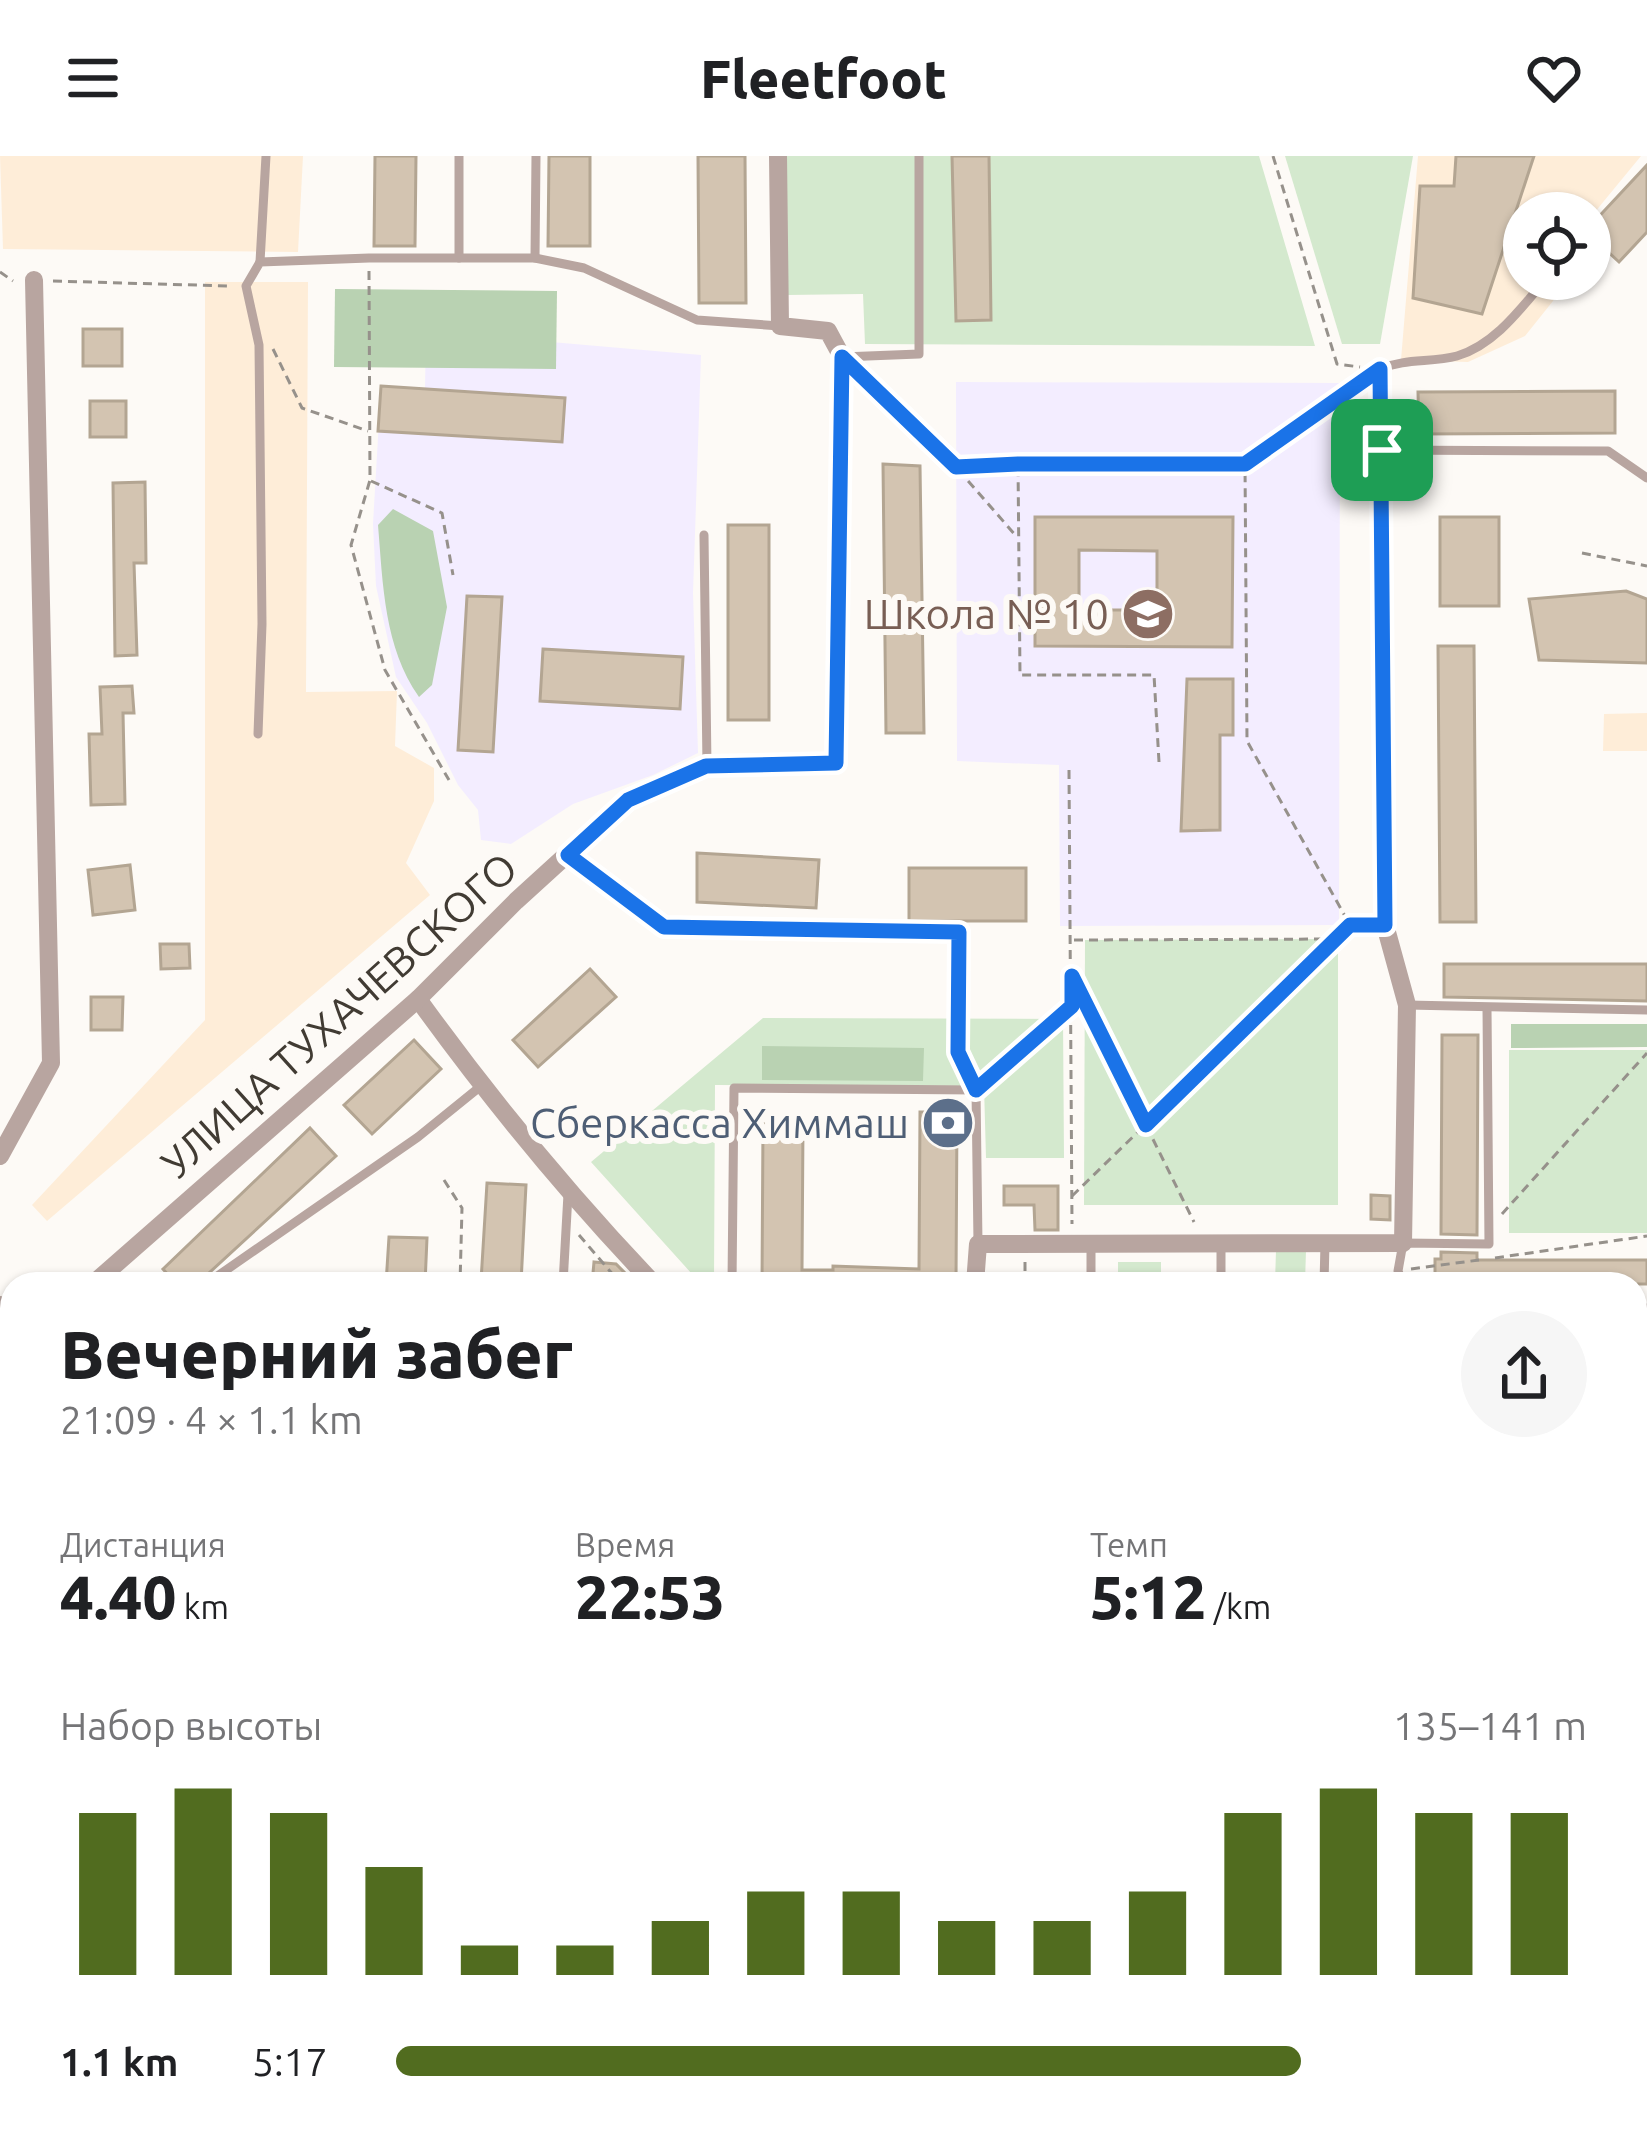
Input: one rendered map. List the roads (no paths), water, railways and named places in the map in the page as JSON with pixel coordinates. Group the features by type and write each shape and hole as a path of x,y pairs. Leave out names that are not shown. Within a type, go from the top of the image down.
{"street":[{"path":"778,156 780,326 827,331 842,357"},
{"path":"0,1156 51,1063 34,280"},
{"name":"УЛИЦА ТУХАЧЕВСКОГО","path":"107,1272 418,999 628,800 706,766 836,763 842,357"},
{"path":"976,1272 978,1244 1403,1244 1407,1005 1385,925 1380,369"},
{"path":"418,999 568,1194 642,1272"}],"lane":[{"path":"258,734 260,345 246,286 260,262 266,156"},
{"path":"459,156 459,258"},
{"path":"536,156 536,259"},
{"path":"842,357 919,354 919,156"},
{"path":"260,262 369,257 536,259 584,268 698,320 780,326"},
{"path":"1380,369 1401,360 1458,356 1504,328 1528,300"},
{"path":"1382,450 1608,451 1647,478"},
{"path":"704,535 706,766"},
{"path":"1407,1005 1647,1010"},
{"path":"1398,1272 1403,1244 1489,1244 1487,1008"},
{"path":"223,1272 418,1137 481,1086"},
{"path":"732,1272 734,1088 976,1090 978,1244"},
{"path":"564,1272 568,1194"},
{"path":"1213,1243 1219,1272"},
{"path":"1324,1272 1325,1243"},
{"path":"1082,1244 1088,1272"}],"place":[{"name":"Школа № 10","path":"1148,614"},
{"name":"Сберкасса Химмаш","path":"948,1123"}]}
